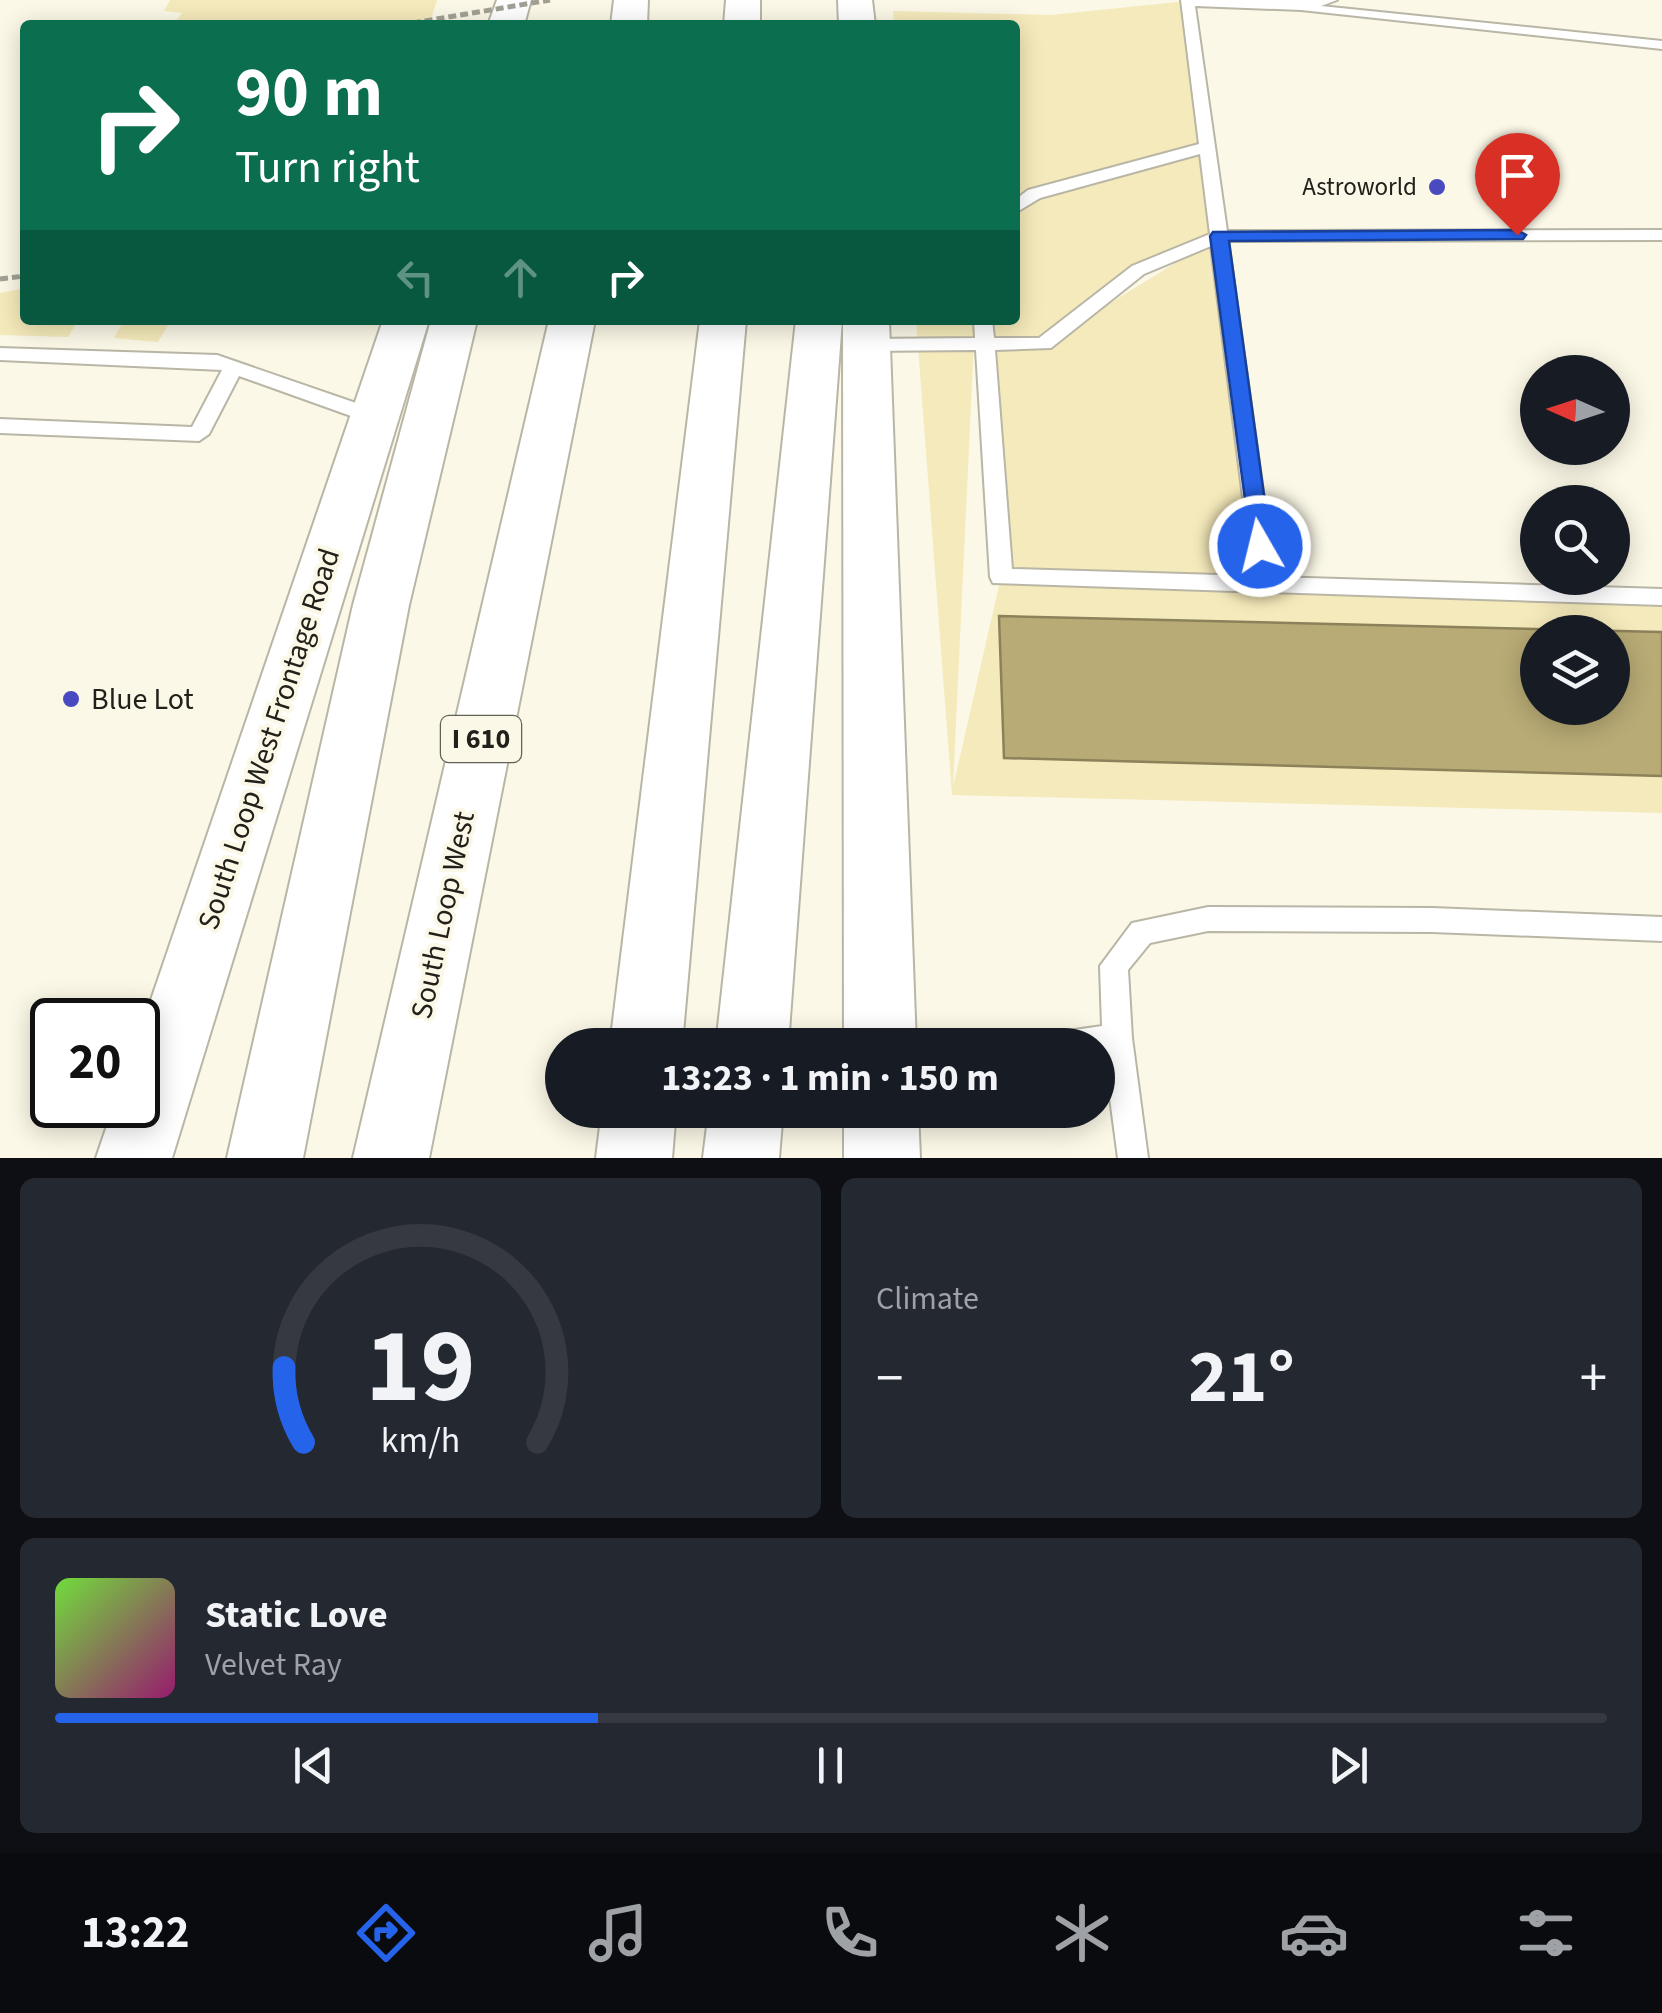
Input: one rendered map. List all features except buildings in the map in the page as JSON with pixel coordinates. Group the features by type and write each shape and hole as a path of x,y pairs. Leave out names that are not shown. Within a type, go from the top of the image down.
{"main road":[{"name":"South Loop West Frontage Road","path":"134,1158 404,325"},
{"path":"265,1158 381,605 453,325"},
{"name":"South Loop West","path":"391,1158 571,325"},
{"path":"648,1028 721,325"},
{"path":"754,1028 850,328"},
{"path":"850,328 879,1028"},
{"path":"634,1158 637,1128"},
{"path":"741,1158 744,1128"},
{"path":"881,1128 882,1158"}],"lane":[{"path":"1294,8 1330,0"},
{"path":"1265,585 1188,1 1662,45"},
{"path":"1020,204 1034,194 1207,147"},
{"path":"850,328 988,345 1044,344 1138,270 1219,236 1662,235"},
{"path":"984,325 1002,577 1662,597"},
{"path":"0,354 217,361 372,416"},
{"path":"0,426 199,434 234,366"},
{"path":"1133,1158 1117,1038 1114,966 1142,932 1208,919 1270,916 1662,929"}],"path":[{"path":"431,20 550,0"}],"shaded area":[{"path":"170,0 437,0 431,20 177,20 182,13 164,11"},
{"path":"1187,1 1265,585 1662,597 1662,813 952,795 916,325 975,325 953,787 1001,577 983,325 1020,325 1020,20 894,20 893,11 1051,15","holes":["1211,241 1055,337 1137,270"]},
{"path":"20,289 20,325 75,325 68,337 0,335 0,293"},
{"path":"121,325 168,325 158,342 114,338"},
{"path":"999,616 1520,629 1520,725 1630,725 1630,631 1662,632 1662,776 1004,758"}],"place":[{"name":"Astroworld","path":"1437,187"},
{"name":"Blue Lot","path":"71,699"}],"route":[{"path":"1260,546 1219,236 1517,235"}]}
